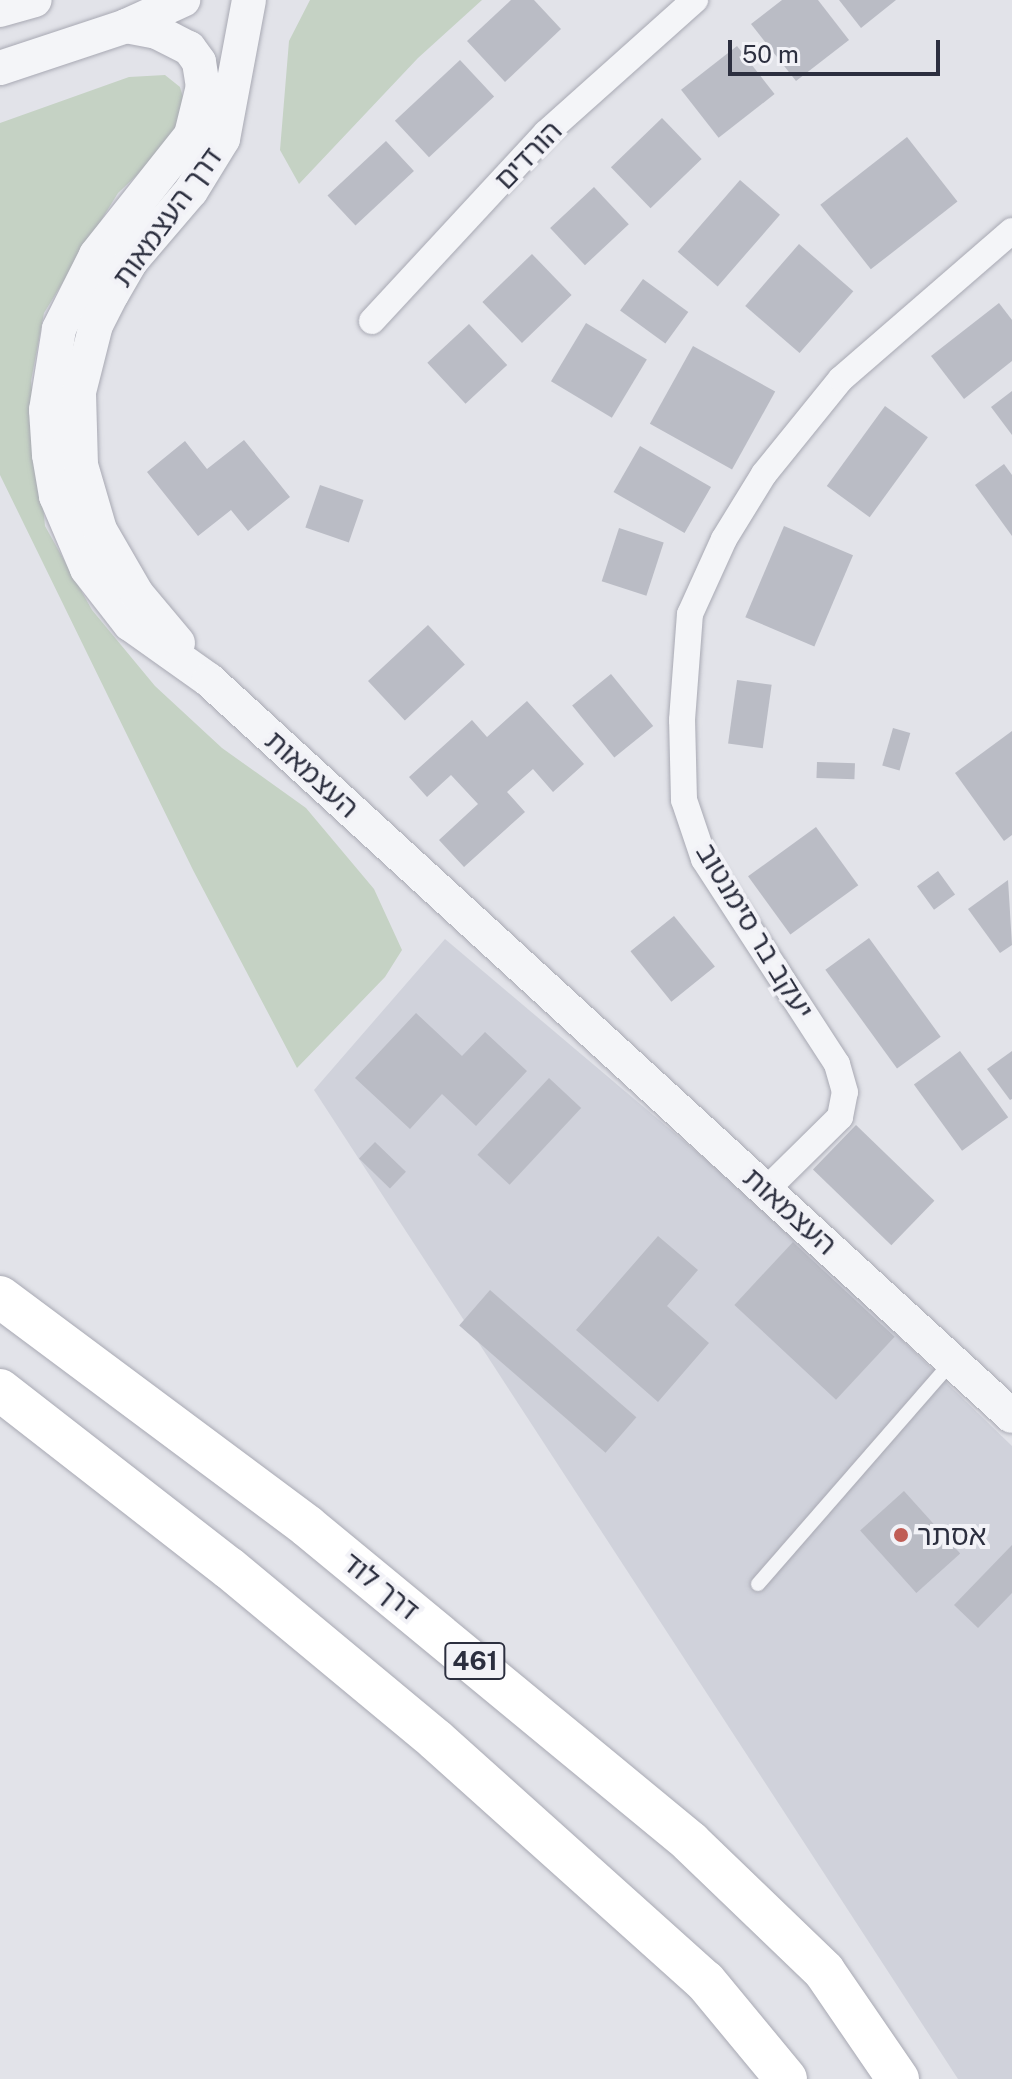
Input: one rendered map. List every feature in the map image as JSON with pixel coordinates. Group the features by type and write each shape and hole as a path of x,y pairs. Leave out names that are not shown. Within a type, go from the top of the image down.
{"main road":[{"name":"דרך לוד","path":"0,1297 307,1526 690,1842 824,1971 898,2079"},
{"path":"0,1390 229,1568 436,1740 705,1981 786,2079"}],"street":[{"path":"0,10 35,0"},
{"path":"0,68 126,26 183,0"},
{"name":"דרך העצמאות","path":"209,680 137,594 100,530 81,465 79,392 96,325 112,294 208,168 223,139 249,0"},
{"name":"הורדים","path":"372,321 546,133 695,0"},
{"name":"העצמאות","path":"126,26 157,32 189,48 199,62 203,86 200,108 179,153 96,255 73,294 51,365 49,455 69,532 110,603 130,624 209,680 1012,1416"},
{"name":"יעקב בר סימנטוב","path":"766,1190 840,1117 845,1092 837,1064 704,859 684,800 682,720 690,614 724,539 764,474 841,379 1012,231"}],"lane":[{"path":"758,1584 953,1361"}],"shaded area":[{"path":"445,939 782,1224 1012,1446 1012,2079 958,2079 314,1090"}],"green space":[{"path":"310,0 482,0 418,58 299,184 280,150 289,41"},
{"path":"165,75 180,87 188,114 173,141 118,193 44,313 31,381 45,526 92,610 155,686 222,748 306,808 374,889 402,950 385,977 297,1068 193,870 0,475 0,123 129,77"}],"building":[{"path":"511,0 534,0 561,29 505,82 467,41"},
{"path":"782,0 818,0 849,40 796,81 751,24"},
{"path":"839,0 896,0 861,28"},
{"path":"737,46 775,94 719,138 681,90"},
{"path":"460,60 494,97 429,157 395,121"},
{"path":"662,118 702,159 651,208 611,167"},
{"path":"907,137 957,202 871,269 820,205"},
{"path":"386,141 414,171 355,226 327,196"},
{"path":"740,180 780,215 718,286 678,252"},
{"path":"594,187 629,224 585,265 550,228"},
{"path":"799,244 853,291 800,353 745,306"},
{"path":"532,254 572,295 522,343 482,302"},
{"path":"643,279 688,312 665,343 620,311"},
{"path":"999,303 1012,320 1012,361 964,399 931,356"},
{"path":"586,323 647,360 612,418 551,381"},
{"path":"469,324 507,365 466,404 427,363"},
{"path":"693,346 775,392 732,469 650,424"},
{"path":"1012,391 1012,435 991,407"},
{"path":"885,406 928,437 870,517 827,486"},
{"path":"244,440 290,497 248,531 231,510 198,536 147,472 185,441 207,469"},
{"path":"640,446 711,487 685,533 614,492"},
{"path":"1004,464 1012,475 1012,536 975,485"},
{"path":"320,485 363,500 349,543 305,528"},
{"path":"784,526 853,555 814,646 745,617"},
{"path":"619,528 664,543 646,596 602,581"},
{"path":"428,625 465,664 405,720 368,681"},
{"path":"611,674 653,726 614,758 572,705"},
{"path":"737,680 772,685 763,748 728,743"},
{"path":"527,701 584,764 553,792 533,769 507,792 525,812 464,867 439,840 478,804 451,775 427,797 409,777 472,720 487,737"},
{"path":"893,728 910,733 900,770 882,765"},
{"path":"1012,731 1012,835 1004,841 955,773"},
{"path":"817,762 855,763 854,779 816,778"},
{"path":"816,827 858,885 790,935 748,876"},
{"path":"938,871 955,894 934,910 917,886"},
{"path":"1008,880 1012,945 1000,953 968,909"},
{"path":"674,916 715,967 671,1002 630,951"},
{"path":"869,938 941,1037 897,1068 825,970"},
{"path":"416,1013 462,1056 485,1032 527,1071 476,1126 442,1094 410,1129 355,1078"},
{"path":"960,1051 1008,1117 962,1151 914,1085"},
{"path":"1012,1051 1012,1099 1010,1100 987,1069"},
{"path":"549,1078 581,1108 510,1185 477,1155"},
{"path":"856,1125 934,1201 891,1245 813,1170"},
{"path":"375,1142 406,1172 390,1188 359,1159"},
{"path":"658,1236 698,1270 667,1306 709,1343 658,1402 576,1330"},
{"path":"793,1242 895,1337 836,1400 734,1305"},
{"path":"490,1290 636,1417 606,1453 459,1325"},
{"path":"904,1491 960,1553 916,1593 860,1530"},
{"path":"1012,1545 1012,1593 978,1628 954,1605"}],"place":[{"name":"אסתר","path":"901,1535"}]}
